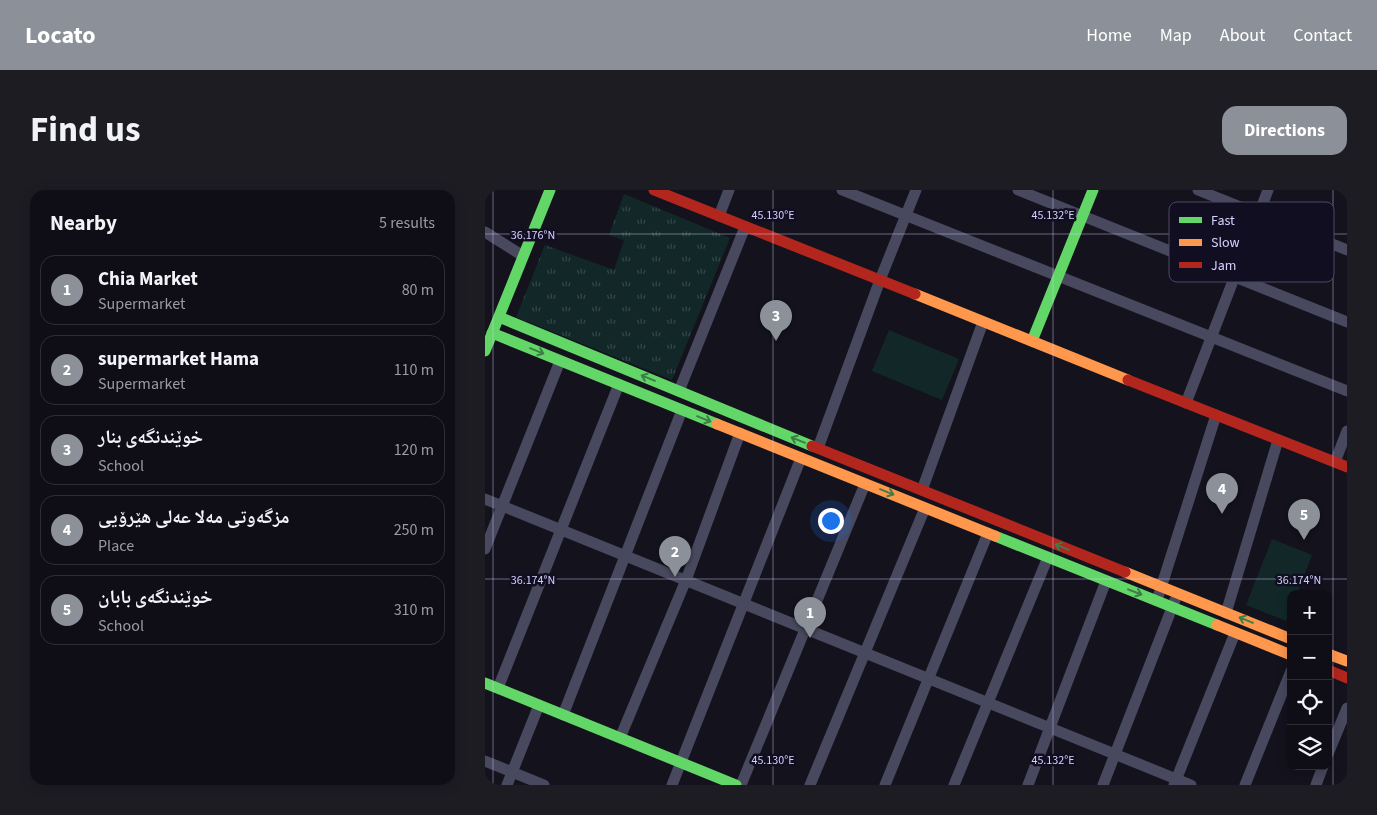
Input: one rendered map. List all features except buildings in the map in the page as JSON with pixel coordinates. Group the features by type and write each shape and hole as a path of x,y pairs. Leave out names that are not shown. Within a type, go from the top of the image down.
{"street":[{"path":"485,351 551,190"},
{"path":"654,190 1347,467"},
{"path":"719,216 729,190"},
{"path":"842,190 1347,391"},
{"path":"818,448 879,280 916,190"},
{"path":"1018,190 1169,251"},
{"path":"1032,341 1093,190"},
{"path":"1198,190 1227,202"},
{"path":"1263,202 1268,190"},
{"path":"679,391 745,226"},
{"path":"485,232 523,256"},
{"path":"1334,245 1347,250"},
{"path":"1186,403 1232,282"},
{"path":"1244,282 1347,322"},
{"path":"499,317 1287,637"},
{"path":"922,490 983,322"},
{"path":"492,333 1287,653"},
{"path":"485,548 560,361"},
{"path":"498,688 619,384"},
{"path":"563,715 682,410"},
{"path":"1156,600 1216,415"},
{"path":"1335,462 1347,432"},
{"path":"620,738 686,580 740,433"},
{"path":"1227,613 1278,440"},
{"path":"672,785 801,458"},
{"path":"741,785 865,484"},
{"path":"485,499 1115,754 1175,782 1191,785"},
{"path":"810,785 925,508"},
{"path":"885,785 988,533"},
{"path":"1077,569 1083,555"},
{"path":"954,785 1048,557"},
{"path":"1028,785 1107,581"},
{"path":"1103,785 1177,593"},
{"path":"1175,782 1235,633"},
{"path":"1332,655 1347,661"},
{"path":"1332,672 1347,678"},
{"path":"1245,785 1287,680"},
{"path":"485,683 736,785"},
{"path":"507,785 539,705"},
{"path":"1332,744 1347,708"},
{"path":"485,761 543,785"},
{"path":"1316,785 1322,770"}],"green space":[{"path":"624,194 730,238 672,380 516,317 545,245 614,270 624,240 609,235"},
{"path":"889,330 959,359 942,400 872,371"},
{"path":"1272,539 1312,555 1299,590 1287,590 1286,621 1246,605"}],"traffic: fast":[{"path":"485,351 550,190"},
{"path":"1032,341 1093,190"},
{"path":"499,317 812,446"},
{"path":"492,333 717,424"},
{"path":"995,536 1217,625"},
{"path":"485,683 736,785"}],"traffic: slow":[{"path":"915,294 1128,380"},
{"path":"717,424 995,536"},
{"path":"1125,572 1287,637"},
{"path":"1217,625 1287,653"},
{"path":"1332,655 1347,661"}],"traffic: jam":[{"path":"654,190 915,294"},
{"path":"1128,380 1347,467"},
{"path":"812,446 1125,572"},
{"path":"1332,672 1347,678"}],"place":[{"name":"خوێندنگەی بنار","path":"776,341"},
{"name":"مزگەوتی مەلا عەلی هێرۆیی","path":"1222,514"},
{"name":"خوێندنگەی بابان","path":"1304,540"},
{"name":"supermarket Hama","path":"675,577"},
{"name":"Chia Market","path":"810,638"}]}
